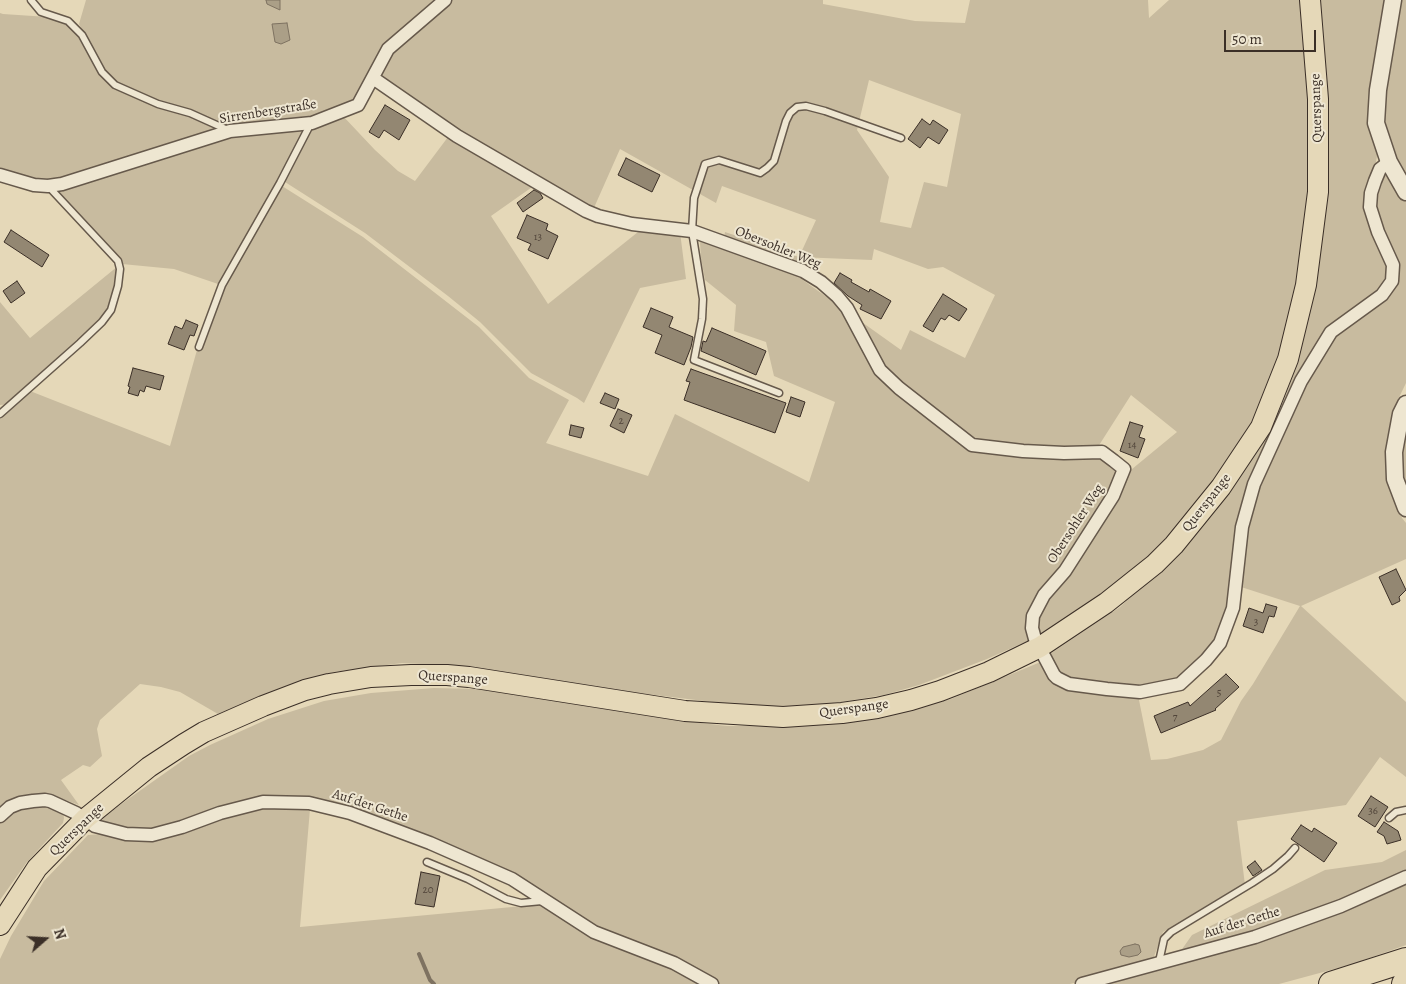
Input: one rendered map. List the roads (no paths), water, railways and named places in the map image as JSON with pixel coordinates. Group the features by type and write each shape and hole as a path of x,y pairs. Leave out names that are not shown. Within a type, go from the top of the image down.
{"highway":[{"path":"1331,984 1406,960"}],"main road":[{"name":"Querspange","path":"0,926 37,868 85,819 149,767 194,737 292,694 339,682 390,676 435,675 458,676 684,711 783,717 842,713 877,708 911,700 989,672 1040,647 1106,603 1155,564 1174,545 1221,487 1261,427 1288,359 1306,285 1318,192 1318,100 1310,0"}],"street":[{"name":"Sirrenbergstraße","path":"0,174 34,185 62,184 230,131 311,123 358,105 388,49 445,0"},
{"path":"1393,0 1378,90 1376,124 1389,162 1406,192"},
{"name":"Obersohler Weg","path":"373,78 458,136 586,211 598,216 632,224 692,231 803,271 821,282 847,308 880,370 899,388 972,445 1031,452 1102,452 1124,470 1113,496 1065,571 1044,595 1033,616 1032,628 1054,675 1062,681 1079,686 1140,692 1180,684 1206,660 1220,643 1233,608 1242,527 1254,484 1301,381 1331,332 1382,295 1392,281 1393,265 1378,232 1370,207 1371,193 1375,181 1380,170 1389,162"},
{"path":"1406,404 1401,414 1394,452 1395,479 1406,508"},
{"name":"Auf der Gethe","path":"0,816 14,805 39,800 50,801 76,813 95,826 126,834 152,836 220,813 264,802 309,803 350,812 430,843 512,879 594,932 674,963 712,984"},
{"name":"Auf der Gethe","path":"1082,984 1255,937 1341,906 1406,877"}],"lane":[{"path":"31,0 40,12 68,21 82,35 102,72 115,85 158,104 190,113 230,131"},
{"path":"779,393 694,360 702,319 703,298 692,231 694,198 706,164 719,160 760,172 767,168 774,161 790,113 797,108 806,106 820,109 901,138"},
{"path":"199,347 222,285 280,183 311,123"},
{"path":"0,414 102,322 111,310 118,286 120,269 118,261 48,186"},
{"path":"0,407 10,406"},
{"path":"1389,818 1396,812 1406,810"},
{"path":"1160,962 1164,938 1170,932 1273,869 1295,848"},
{"path":"427,862 468,879 506,899 521,903 545,900"}],"waterway":[{"path":"419,954 430,980 434,984"}]}
